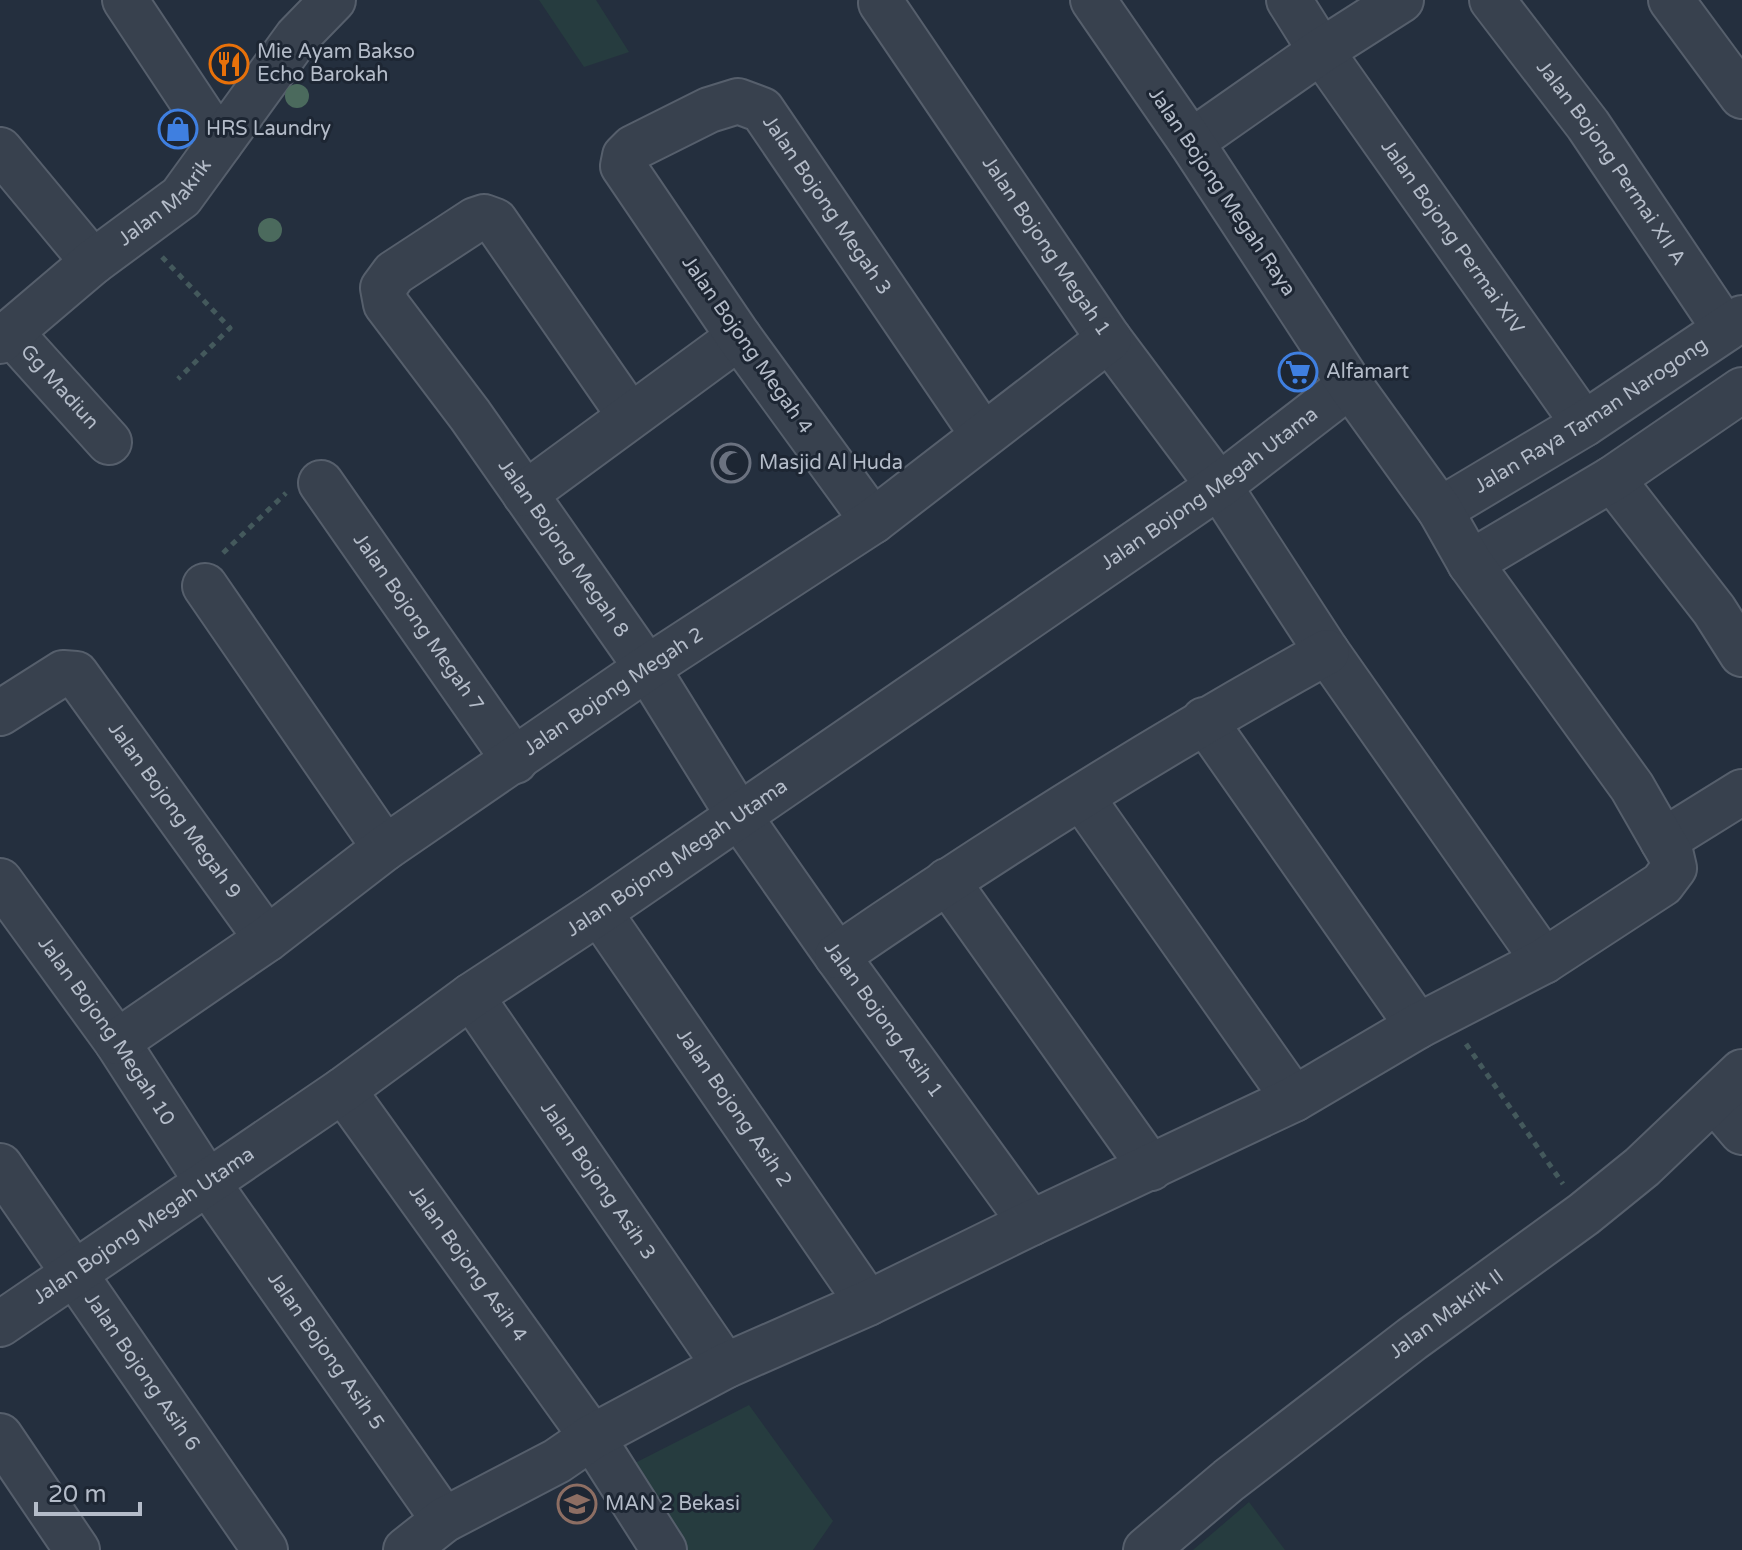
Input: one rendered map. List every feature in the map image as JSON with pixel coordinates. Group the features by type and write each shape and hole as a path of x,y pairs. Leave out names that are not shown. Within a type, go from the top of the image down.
{"street":[{"path":"125,0 220,143"},
{"name":"Jalan Makrik","path":"5,336 93,262 181,197 297,37 333,0"},
{"name":"Jalan Bojong Megah Raya","path":"1093,0 1191,142 1350,385 1440,510 1470,563 1632,787 1663,841"},
{"name":"Jalan Bojong Permai XIV","path":"1289,0 1321,51 1584,424"},
{"path":"1191,142 1321,51 1401,0"},
{"name":"Jalan Bojong Permai XII A","path":"1492,0 1734,324"},
{"path":"1671,0 1742,96"},
{"name":"Jalan Bojong Megah 1","path":"881,3 1109,339 1219,486 1327,652 1544,961"},
{"name":"Jalan Bojong Megah 3","path":"623,166 625,156 633,148 709,110 738,101 762,110 983,435"},
{"path":"0,150 93,262"},
{"name":"Jalan Bojong Megah 4","path":"623,166 739,337 873,521"},
{"name":"Jalan Bojong Megah 8","path":"630,416 495,221 484,217 475,220 394,273 383,288 386,304 470,415 647,668 739,816"},
{"name":"Jalan Raya Taman Narogong","path":"1440,510 1584,424 1734,324"},
{"name":"Gg Madiun","path":"5,336 109,442"},
{"path":"525,494 739,337"},
{"name":"Jalan Bojong Megah 2","path":"117,1042 267,939 385,848 647,668 873,521 1109,339"},
{"name":"Jalan Bojong Megah Utama","path":"0,1324 343,1090 471,996 599,912 1219,486 1350,385"},
{"path":"1470,563 1612,479 1742,390"},
{"path":"1612,479 1728,601 1742,654"},
{"name":"Jalan Bojong Megah 7","path":"321,483 515,761"},
{"path":"205,586 385,848"},
{"path":"837,956 947,881 1204,720 1327,652"},
{"name":"Jalan Bojong Megah 9","path":"0,713 63,673 76,674 267,939"},
{"path":"1204,720 1442,1025"},
{"path":"406,1550 444,1520 557,1461 592,1437 725,1366 868,1303 1442,1025 1662,884 1674,868 1663,841 1742,792"},
{"path":"1082,798 1294,1099"},
{"name":"Jalan Bojong Asih 1","path":"739,816 1031,1223"},
{"name":"Jalan Bojong Megah 10","path":"0,881 117,1042 208,1183"},
{"path":"947,881 1151,1168"},
{"name":"Jalan Bojong Asih 2","path":"599,912 868,1303"},
{"name":"Jalan Bojong Asih 3","path":"471,996 725,1366"},
{"path":"1728,1086 1742,1132"},
{"name":"Jalan Makrik II","path":"1146,1550 1229,1480 1412,1339 1584,1214 1642,1167 1728,1086"},
{"name":"Jalan Bojong Asih 4","path":"343,1090 592,1437 664,1550"},
{"name":"Jalan Bojong Asih 6","path":"0,1166 265,1550"},
{"name":"Jalan Bojong Asih 5","path":"208,1183 444,1520"},
{"path":"0,1436 77,1550"}],"path":[{"path":"136,230 230,328 178,379"},
{"path":"205,586 203,576 212,563 290,489 304,479 321,483"},
{"path":"1442,1025 1584,1214"}],"green space":[{"path":"539,0 596,0 629,52 584,67"},
{"path":"749,1405 833,1521 813,1550 683,1550 631,1465"},
{"path":"1249,1502 1285,1550 1193,1550"}],"place":[{"name":"Mie Ayam Bakso Echo Barokah","path":"229,64"},
{"name":"HRS Laundry","path":"178,129"},
{"name":"Alfamart","path":"1298,372"},
{"name":"Masjid Al Huda","path":"731,463"},
{"name":"MAN 2 Bekasi","path":"577,1504"}]}
